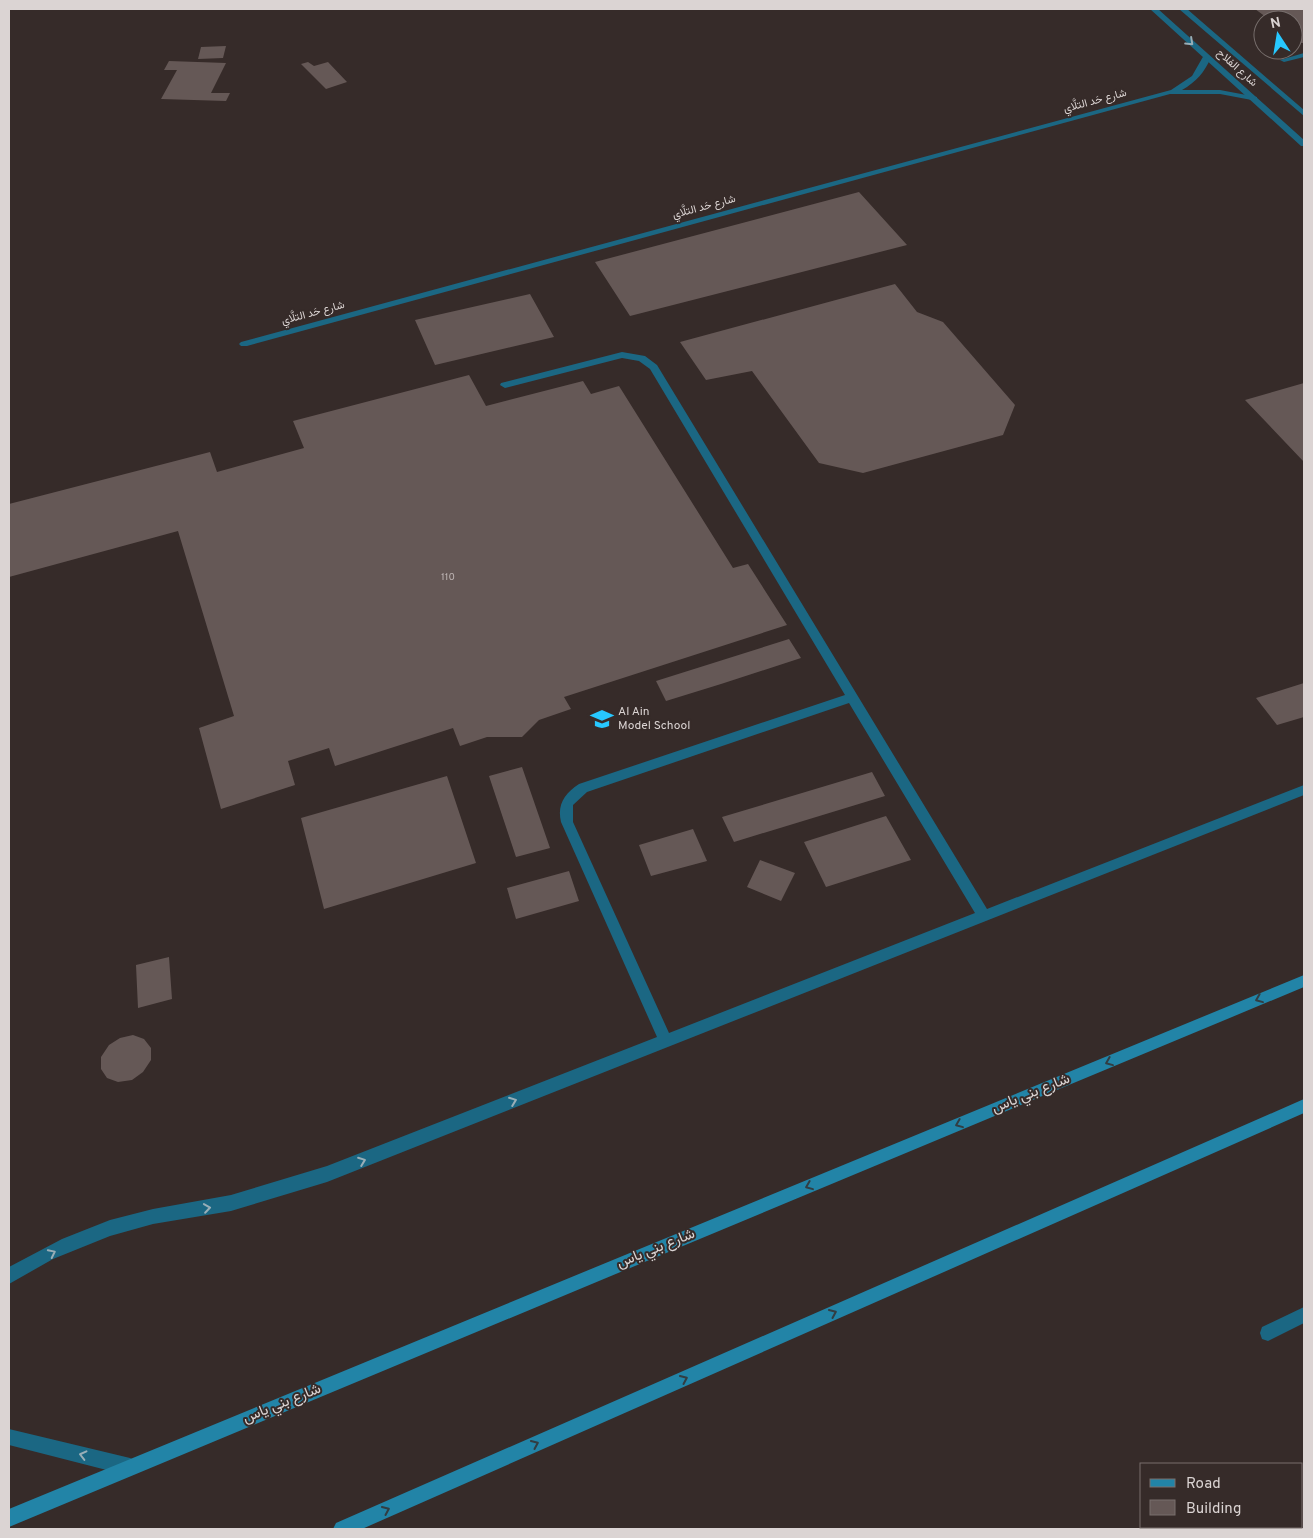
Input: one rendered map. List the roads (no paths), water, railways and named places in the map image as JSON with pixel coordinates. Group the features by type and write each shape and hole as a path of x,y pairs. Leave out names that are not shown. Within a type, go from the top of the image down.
{"main road":[{"name":"شارع بني ياس","path":"9,1518 1304,981"},
{"path":"342,1529 1304,1106"}],"street":[{"name":"شارع الفلاح","path":"1154,9 1304,144"},
{"name":"شارع الفلاح","path":"1183,9 1304,114"},
{"name":"شارع حَد التلَّاي","path":"244,344 1170,92 1192,80 1199,73 1207,57"},
{"name":"شارع حَد التلَّاي","path":"1170,92 1220,92 1254,99"},
{"path":"505,385 622,355 642,358 649,362 984,916"},
{"path":"666,1041 567,822 564,813 566,803 583,788 852,697"},
{"path":"9,1276 52,1252 98,1233 175,1212 213,1207 250,1199 327,1174 1304,790"},
{"path":"1268,1333 1304,1316"},
{"path":"9,1437 130,1467"}],"place":[{"name":"Al Ain Model School","path":"602,719"}]}
